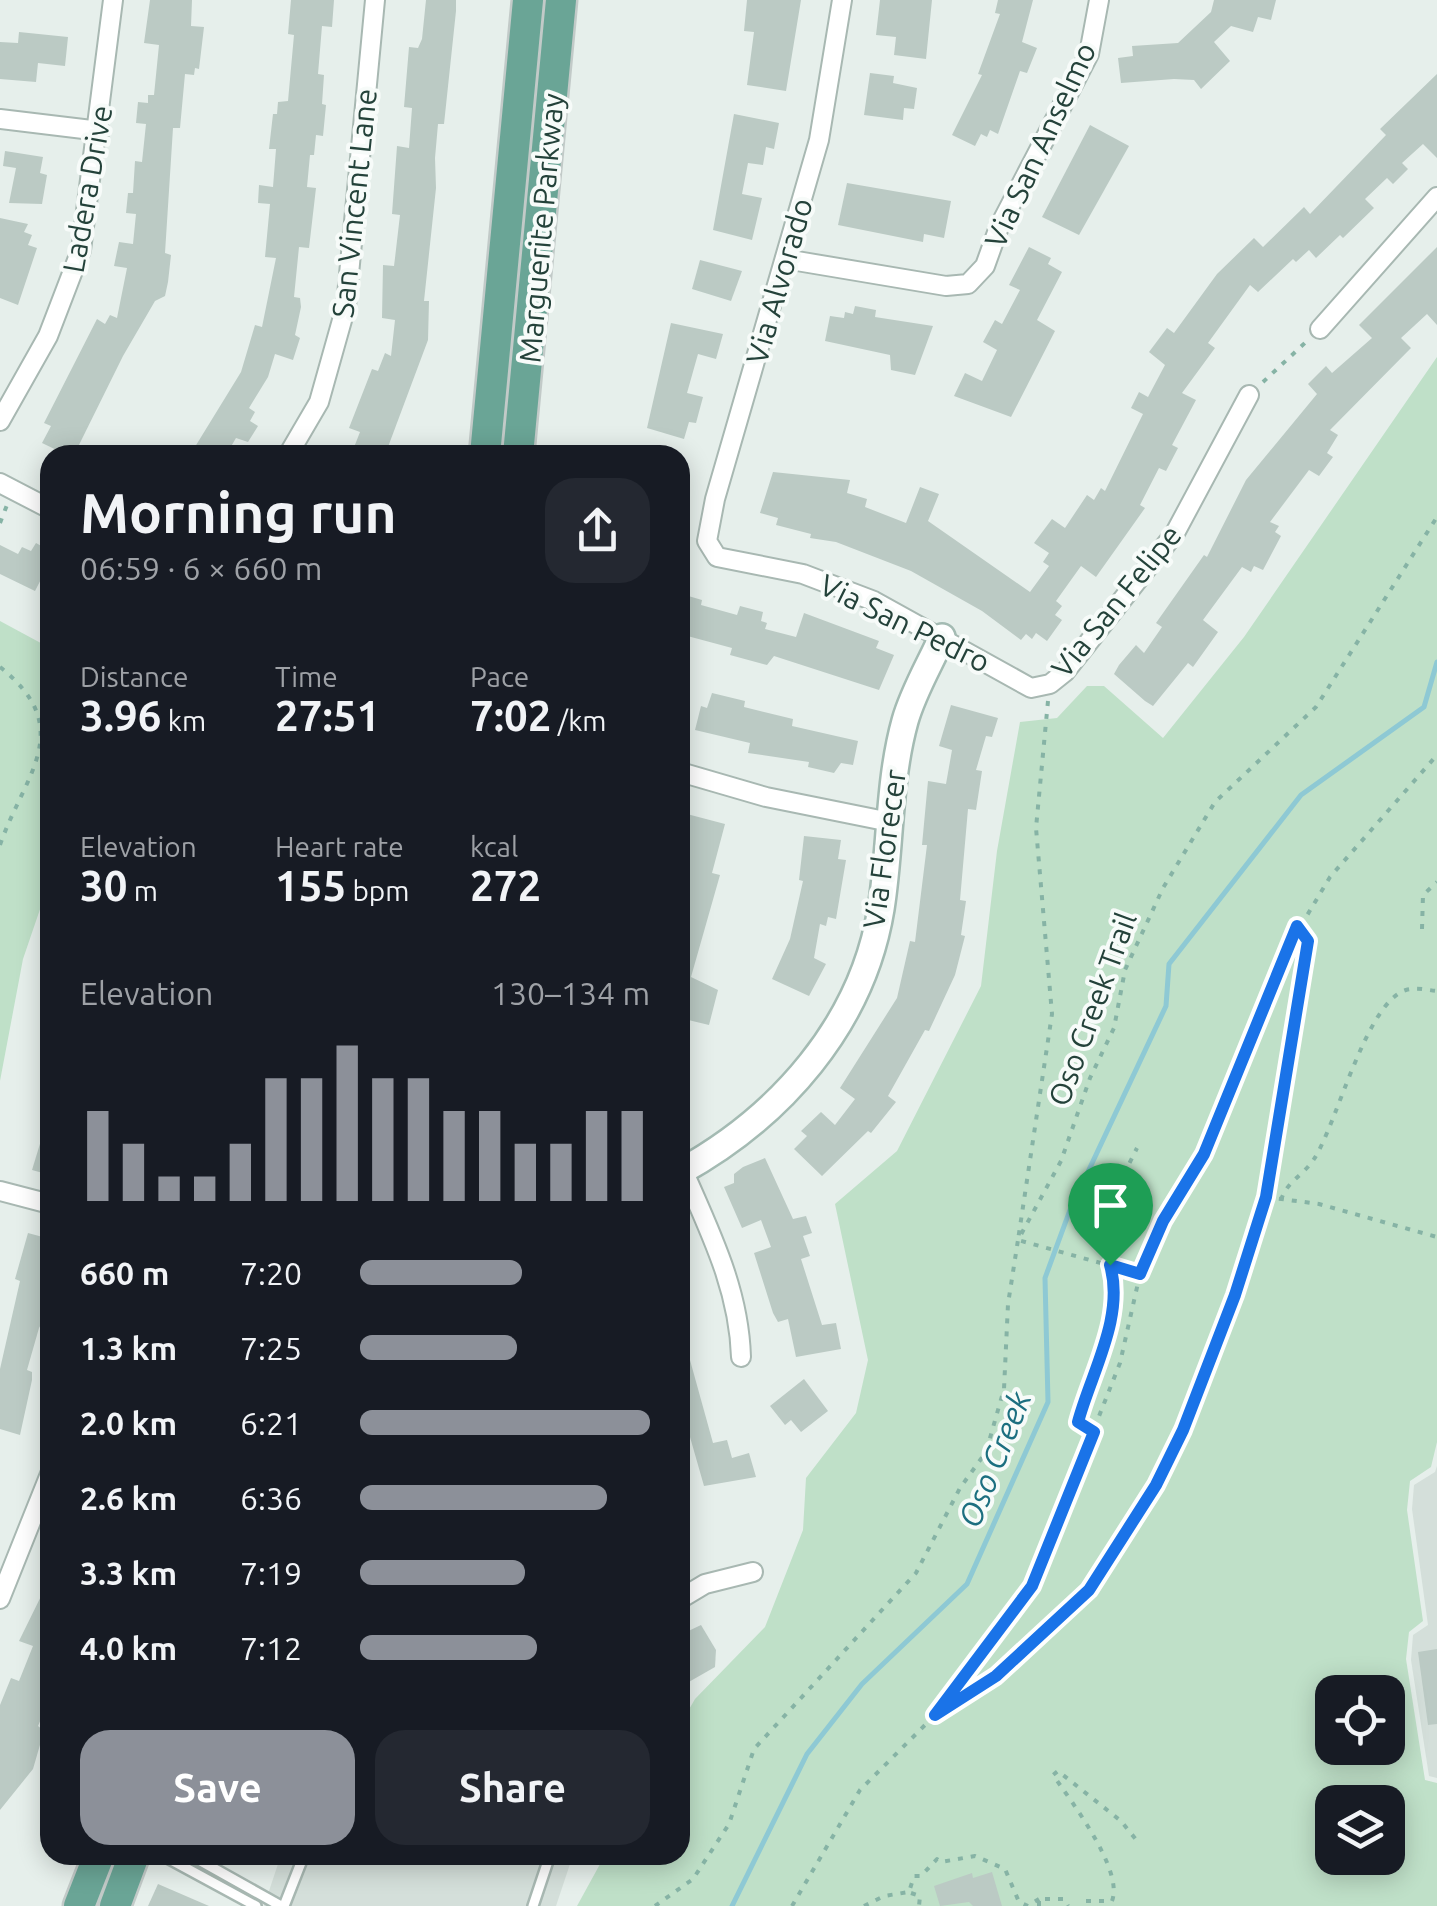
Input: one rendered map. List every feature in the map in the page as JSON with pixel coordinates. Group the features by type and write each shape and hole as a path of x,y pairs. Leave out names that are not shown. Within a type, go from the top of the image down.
{"main road":[{"name":"Marguerite Parkway","path":"486,445 528,0"},
{"name":"Marguerite Parkway","path":"519,445 561,0"},
{"path":"79,1906 95,1865"},
{"path":"115,1906 130,1865"}],"street":[{"name":"Ladera Drive","path":"0,422 71,284 89,209 113,0"},
{"name":"San Vincent Lane","path":"294,445 319,402 346,306 375,0"},
{"name":"Via Alvorado","path":"717,558 708,541 715,499 819,140 842,0"},
{"name":"Via San Anselmo","path":"785,259 946,286 968,284 985,266 999,227 1089,54 1099,0"},
{"path":"0,120 100,131"},
{"path":"1320,328 1437,197"},
{"name":"Via San Felipe","path":"1040,686 1077,658 1175,533 1249,396"},
{"path":"0,483 40,504"},
{"name":"Via San Pedro","path":"717,558 803,574 874,600 1040,686"},
{"name":"Via Florecer","path":"690,1165 737,1136 832,1040 861,978 880,912 906,717 942,637"},
{"path":"690,775 766,796 890,822"},
{"path":"690,1190 725,1266 740,1318 741,1357"},
{"path":"0,1191 40,1201"},
{"path":"0,1599 40,1499"},
{"path":"690,1593 705,1584 753,1572"}],"lane":[{"path":"180,1865 256,1906"},
{"path":"208,1865 282,1906 300,1865"},
{"path":"532,1906 546,1865"}],"path":[{"path":"1249,396 1320,328"},
{"path":"0,523 4,510"},
{"name":"Oso Creek Trail","path":"1018,1240 1061,1161 1090,1078 1114,1028 1125,970 1163,888 1216,802 1316,707 1437,516"},
{"path":"0,667 25,687 38,715 33,780 0,845"},
{"name":"Oso Creek Trail","path":"655,1906 692,1879 729,1824 754,1749 916,1573 960,1488 986,1452 1004,1390 1008,1304 1052,1014 1036,828 1040,686"},
{"path":"792,1906 860,1790 935,1715 1032,1586 1120,1363 1140,1274 1163,1221 1204,1154 1297,926 1330,877 1437,755"},
{"path":"1422,929 1423,895 1437,882"},
{"path":"935,1715 996,1676 1089,1590 1156,1485 1183,1430 1235,1295 1266,1197 1308,941 1297,926"},
{"path":"1281,1200 1285,1186 1315,1158 1354,1063 1390,1000 1406,990 1437,991"},
{"path":"1094,1432 1078,1422 1108,1329 1114,1287 1110,1265 1117,1188 1137,1148"},
{"path":"1266,1197 1319,1204 1437,1238"},
{"path":"1018,1240 1140,1274"},
{"path":"1086,1901 1112,1901 1110,1872 1053,1775 1058,1771 1073,1782 1138,1842"},
{"path":"909,1892 914,1876 921,1876 930,1864 964,1856 1005,1869 1020,1902 1028,1906 1030,1901 1064,1899 1068,1906"},
{"path":"864,1906 884,1896 909,1892 920,1896 919,1906"}],"shaded area":[{"path":"1437,1466 1437,1778 1429,1776 1411,1660 1413,1635 1428,1625 1412,1509 1414,1485 1435,1472"},
{"path":"278,1865 570,1865 556,1906 264,1906"}],"green space":[{"path":"1437,357 1437,1442 1431,1467 1410,1481 1407,1510 1423,1621 1409,1632 1406,1659 1425,1780 1437,1783 1437,1906 577,1906 600,1865 690,1865 690,1708 765,1627 803,1530 806,1478 856,1413 868,1360 835,1204 897,1151 981,986 997,851 1020,722 1057,718 1087,686 1104,686 1163,738 1244,637"},
{"path":"0,621 40,643 40,909 23,959 0,1081"}],"building":[{"path":"150,0 192,0 191,26 204,27 199,69 195,68 194,75 185,74 180,128 173,128 165,253 171,255 165,296 155,301 123,356 79,445 46,445 42,443 51,426 44,423 97,319 105,324 110,315 117,318 127,268 114,266 119,242 133,244 136,214 126,213 128,193 133,193 135,161 142,162 146,124 136,123 138,102 148,103 148,95 154,95 159,45 144,43"},
{"path":"291,0 334,0 332,27 322,26 318,74 324,75 322,104 326,105 323,136 316,135 314,155 310,155 307,187 316,188 309,248 299,247 294,297 300,298 295,335 300,338 293,360 275,354 268,377 249,408 255,412 250,421 258,426 248,442 236,438 232,445 196,445 241,372 255,325 262,327 276,258 265,257 270,204 258,203 259,185 273,187 276,149 269,149 273,114 277,114 278,102 288,101 294,35 288,34"},
{"path":"426,0 456,0 444,124 438,124 435,158 436,188 424,301 429,301 428,340 389,445 355,445 360,432 349,428 372,369 378,371 385,353 391,356 395,320 382,318 383,265 394,266 400,215 392,214 397,146 409,148 412,108 404,107 409,47 418,48"},
{"path":"747,0 801,0 786,91 747,85 754,32 744,31"},
{"path":"880,0 932,0 926,59 894,55 896,37 876,35"},
{"path":"998,0 1033,0 1022,42 1037,48 1027,73 1020,71 998,134 990,130 987,137 981,134 975,146 952,135 982,75 978,74 1000,14 995,13"},
{"path":"1214,0 1276,0 1271,20 1258,17 1253,32 1231,26 1214,42 1230,61 1201,89 1194,80 1121,83 1118,58 1133,56 1132,46 1178,43 1211,12"},
{"path":"19,32 68,37 65,66 38,63 36,82 0,79 0,42 18,43"},
{"path":"870,73 894,76 893,83 917,88 914,109 904,108 903,120 864,115"},
{"path":"1437,74 1437,158 1423,144 1402,163 1408,169 1393,184 1387,178 1365,199 1374,208 1343,238 1340,235 1316,258 1309,250 1296,262 1293,259 1258,292 1250,285 1208,343 1215,348 1182,393 1196,400 1172,445 1178,448 1166,471 1159,468 1140,505 1145,508 1096,577 1081,566 1056,601 1062,606 1055,615 1062,620 1047,641 1036,633 1032,639 1026,634 1021,640 982,611 911,571 836,542 810,538 811,534 776,525 778,518 760,513 773,472 850,480 847,493 867,499 865,507 906,523 920,487 939,494 928,521 1030,592 1049,566 1043,562 1049,553 1034,543 1052,519 1065,528 1087,495 1094,500 1101,488 1105,491 1143,414 1131,408 1139,392 1148,397 1165,365 1149,352 1167,328 1174,333 1217,274 1254,238 1263,247 1304,207 1310,214 1386,135 1380,129"},
{"path":"734,114 779,123 774,149 766,147 763,165 748,163 742,194 762,198 752,240 713,230"},
{"path":"1090,125 1129,146 1079,235 1042,217"},
{"path":"5,151 43,157 40,173 47,175 42,204 9,203 16,168 3,166"},
{"path":"847,183 951,201 944,238 924,234 923,242 838,225"},
{"path":"0,218 28,224 24,232 32,235 28,245 37,248 18,305 0,298"},
{"path":"1029,247 1051,258 1048,264 1062,272 1037,320 1055,331 1011,417 954,396 965,373 982,381 997,350 983,342 995,320 1002,324 1020,290 1009,285"},
{"path":"1437,247 1437,325 1427,314 1401,338 1411,348 1330,430 1338,435 1327,453 1333,457 1319,476 1309,470 1270,522 1279,526 1275,532 1281,536 1263,570 1254,566 1251,572 1242,567 1203,620 1218,632 1193,667 1188,663 1153,706 1145,701 1114,674 1119,665 1136,645 1144,653 1162,627 1156,623 1204,555 1207,557 1246,480 1317,394 1308,384 1326,366 1332,373 1372,338 1359,325"},
{"path":"700,260 742,271 731,301 692,289"},
{"path":"855,306 876,310 875,317 933,326 915,375 891,370 890,355 825,341 830,316 844,318 845,312 853,314"},
{"path":"671,323 723,334 716,359 698,354 687,393 703,397 696,423 689,422 684,439 647,428"},
{"path":"36,543 40,545 40,581 35,591 0,574 0,545 18,554 22,547 31,551"},
{"path":"690,596 702,600 701,605 737,615 740,606 763,612 761,621 767,623 765,629 796,637 804,613 879,641 876,648 894,655 879,690 774,656 767,665 730,655 732,648 690,637"},
{"path":"712,693 745,701 744,707 793,719 792,726 858,741 853,765 841,763 834,773 808,767 809,762 748,753 750,743 695,730 701,706 707,708"},
{"path":"951,705 998,718 992,737 986,736 976,770 982,771 976,810 968,809 960,900 966,901 961,935 965,936 955,975 929,1031 925,1030 888,1096 896,1102 871,1133 868,1131 822,1176 794,1149 807,1136 801,1131 821,1112 835,1125 855,1099 840,1088 897,998 910,941 915,942 927,845 922,845 928,781 946,784 952,750 939,746"},
{"path":"690,815 725,824 712,873 720,875 691,977 718,990 709,1025 690,1020"},
{"path":"804,836 841,840 838,859 846,860 836,919 828,917 826,926 820,924 814,958 826,964 809,996 772,979 790,939 803,881 799,880"},
{"path":"40,1144 40,1172 32,1170"},
{"path":"765,1158 793,1219 806,1216 812,1233 803,1236 810,1256 801,1259 822,1325 836,1323 841,1349 796,1357 788,1319 778,1322 773,1313 754,1253 771,1247 761,1220 742,1228 724,1187 734,1183 734,1174 743,1167"},
{"path":"28,1233 40,1236 40,1326 27,1370 32,1372 32,1380 20,1435 0,1429 0,1369 20,1281 15,1279"},
{"path":"690,1360 713,1443 727,1440 732,1458 749,1453 756,1477 704,1486 690,1437"},
{"path":"804,1379 828,1411 801,1432 791,1420 785,1425 770,1406"},
{"path":"40,1598 40,1745 33,1769 0,1810 0,1705 11,1678 19,1681 33,1646 19,1641"},
{"path":"701,1625 716,1650 715,1667 690,1681 690,1630"},
{"path":"1437,1649 1437,1724 1428,1725 1418,1652"},
{"path":"992,1872 1002,1906 973,1906 969,1902 940,1906 934,1886 972,1873 973,1878"},
{"path":"158,1884 209,1906 148,1906"}],"waterway":[{"name":"Oso Creek","path":"732,1906 807,1754 862,1684 967,1584 1048,1402 1045,1278 1070,1210 1166,1006 1169,964 1301,795 1424,707 1437,662"}],"route":[{"path":"1297,926 1308,941 1280,1132 1266,1197 1235,1295 1183,1430 1156,1485 1089,1590 996,1676 935,1715 1032,1586 1071,1492 1094,1432 1085,1430 1078,1422 1108,1329 1114,1287 1110,1265 1140,1274 1163,1221 1204,1154 1266,1005 1278,964 1297,926"}]}
